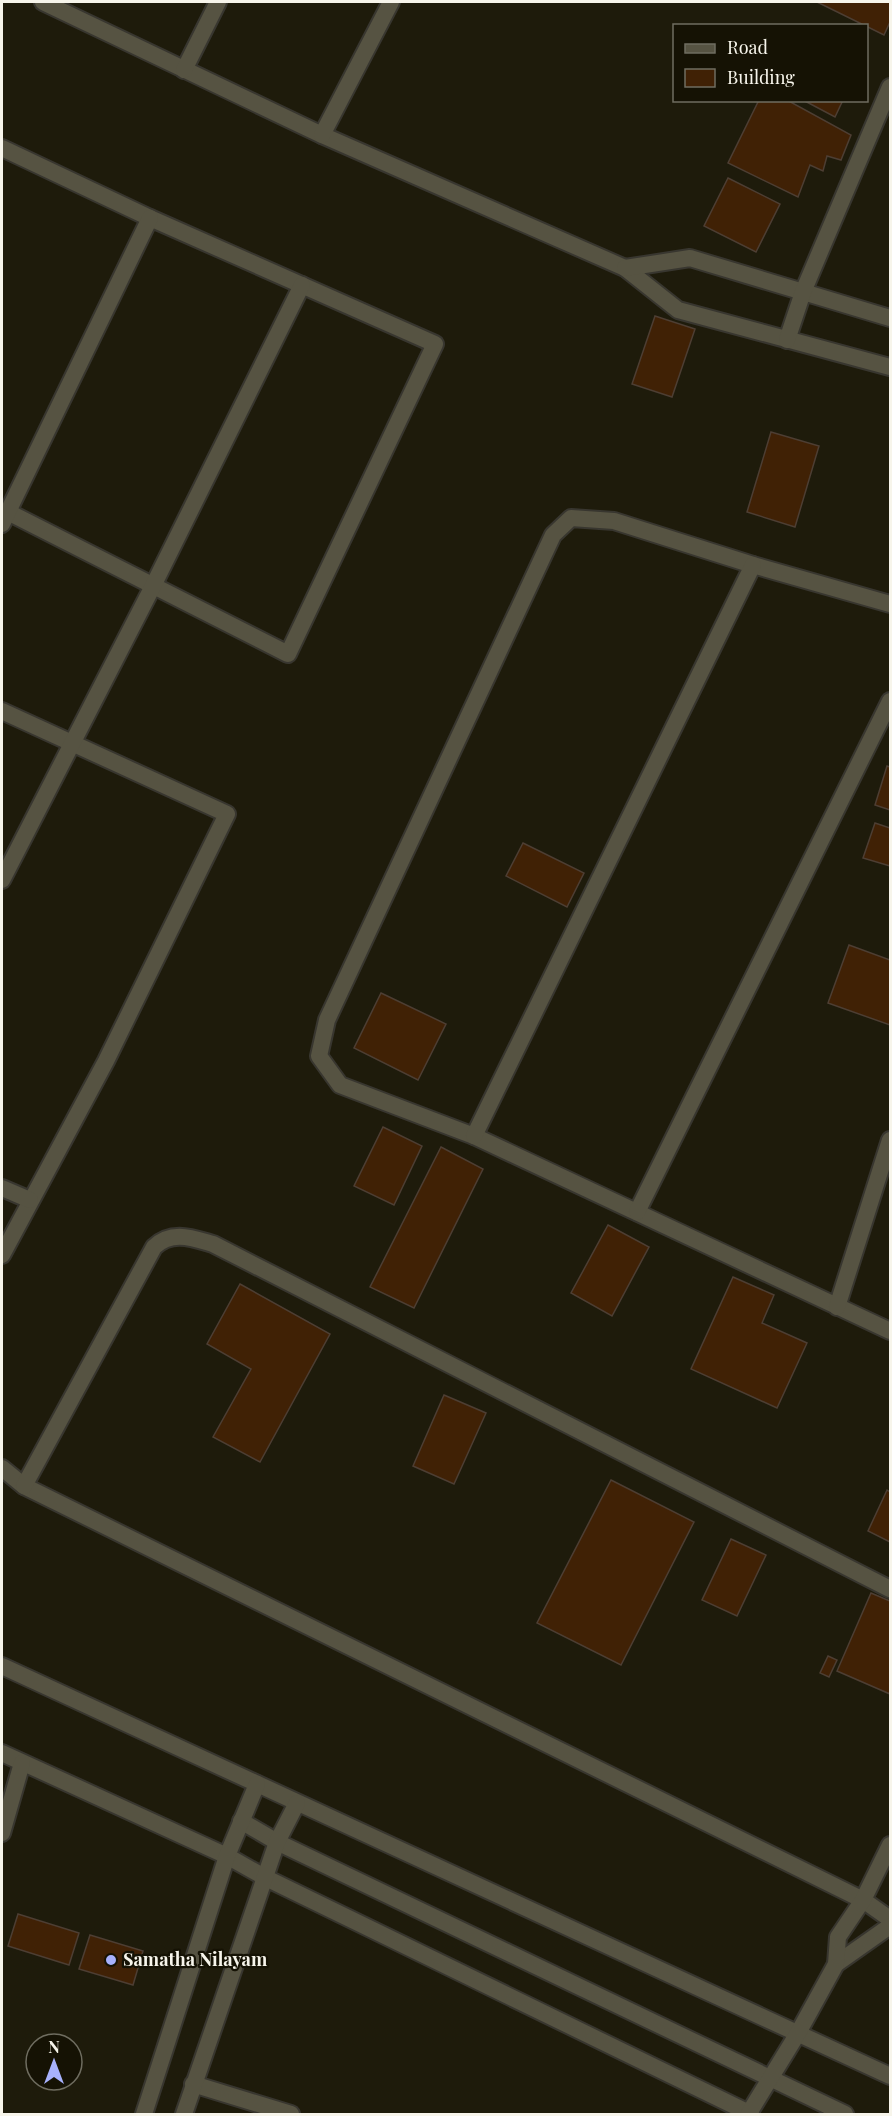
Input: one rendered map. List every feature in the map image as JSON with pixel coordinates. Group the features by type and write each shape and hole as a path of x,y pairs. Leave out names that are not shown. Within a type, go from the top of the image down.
{"street":[{"path":"44,2 64,7 184,70 322,135 625,268 678,310 891,367"},
{"path":"184,70 218,2"},
{"path":"322,135 391,2"},
{"path":"787,340 803,292 884,114 891,87"},
{"path":"2,148 150,218 435,344 288,654 153,586 5,518 150,218"},
{"path":"625,268 690,258 891,318"},
{"path":"2,880 153,586 302,285"},
{"path":"891,604 753,565 614,521 571,518 553,535 327,1020 319,1056 340,1085 474,1136 891,1331"},
{"path":"474,1136 753,565"},
{"path":"637,1212 891,702"},
{"path":"2,711 227,814 106,1061 2,1255"},
{"path":"837,1307 891,1140"},
{"path":"2,1188 30,1200"},
{"path":"24,1486 154,1247 162,1240 184,1236 213,1244 891,1589"},
{"path":"2,1468 24,1486 863,1900 891,1919"},
{"path":"2,1666 891,2076"},
{"path":"2,1753 227,1856 266,1878 750,2114 836,1964 838,1937 863,1900 891,1845"},
{"path":"2,1833 22,1763"},
{"path":"144,2115 227,1856 257,1784"},
{"path":"184,2115 277,1842 297,1803"},
{"path":"241,1821 277,1842 770,2076 845,2115"},
{"path":"836,1964 891,1926"},
{"path":"193,2084 291,2115"}],"building":[{"path":"817,2 890,2 890,22 884,35 868,27 868,24 862,24"},
{"path":"758,102 791,102 851,135 841,160 827,156 823,171 810,165 798,197 728,163"},
{"path":"807,102 842,102 835,117"},
{"path":"728,178 780,204 756,252 704,226"},
{"path":"655,316 695,329 672,397 632,384"},
{"path":"771,432 819,446 795,527 747,512"},
{"path":"887,766 890,767 890,810 875,805"},
{"path":"875,823 890,828 890,866 863,858"},
{"path":"523,843 584,873 567,907 506,876"},
{"path":"849,945 890,960 890,1025 828,1003"},
{"path":"381,993 446,1024 418,1080 354,1048"},
{"path":"383,1127 422,1146 394,1205 354,1186"},
{"path":"441,1147 483,1169 414,1308 370,1287"},
{"path":"608,1225 649,1247 612,1316 571,1293"},
{"path":"733,1277 774,1295 762,1323 807,1343 777,1408 691,1369"},
{"path":"240,1284 330,1334 260,1462 213,1437 251,1369 207,1344"},
{"path":"444,1395 486,1413 454,1484 413,1466"},
{"path":"611,1480 694,1522 621,1665 537,1623"},
{"path":"887,1490 890,1492 890,1542 868,1531"},
{"path":"731,1539 766,1555 737,1616 702,1600"},
{"path":"871,1593 890,1601 890,1694 837,1671"},
{"path":"828,1656 837,1660 829,1677 820,1673"},
{"path":"18,1914 79,1933 69,1965 8,1946"},
{"name":"Samatha Nilayam","path":"90,1935 143,1951 133,1985 79,1969"}],"place":[{"name":"Samatha Nilayam","path":"111,1960"}]}
